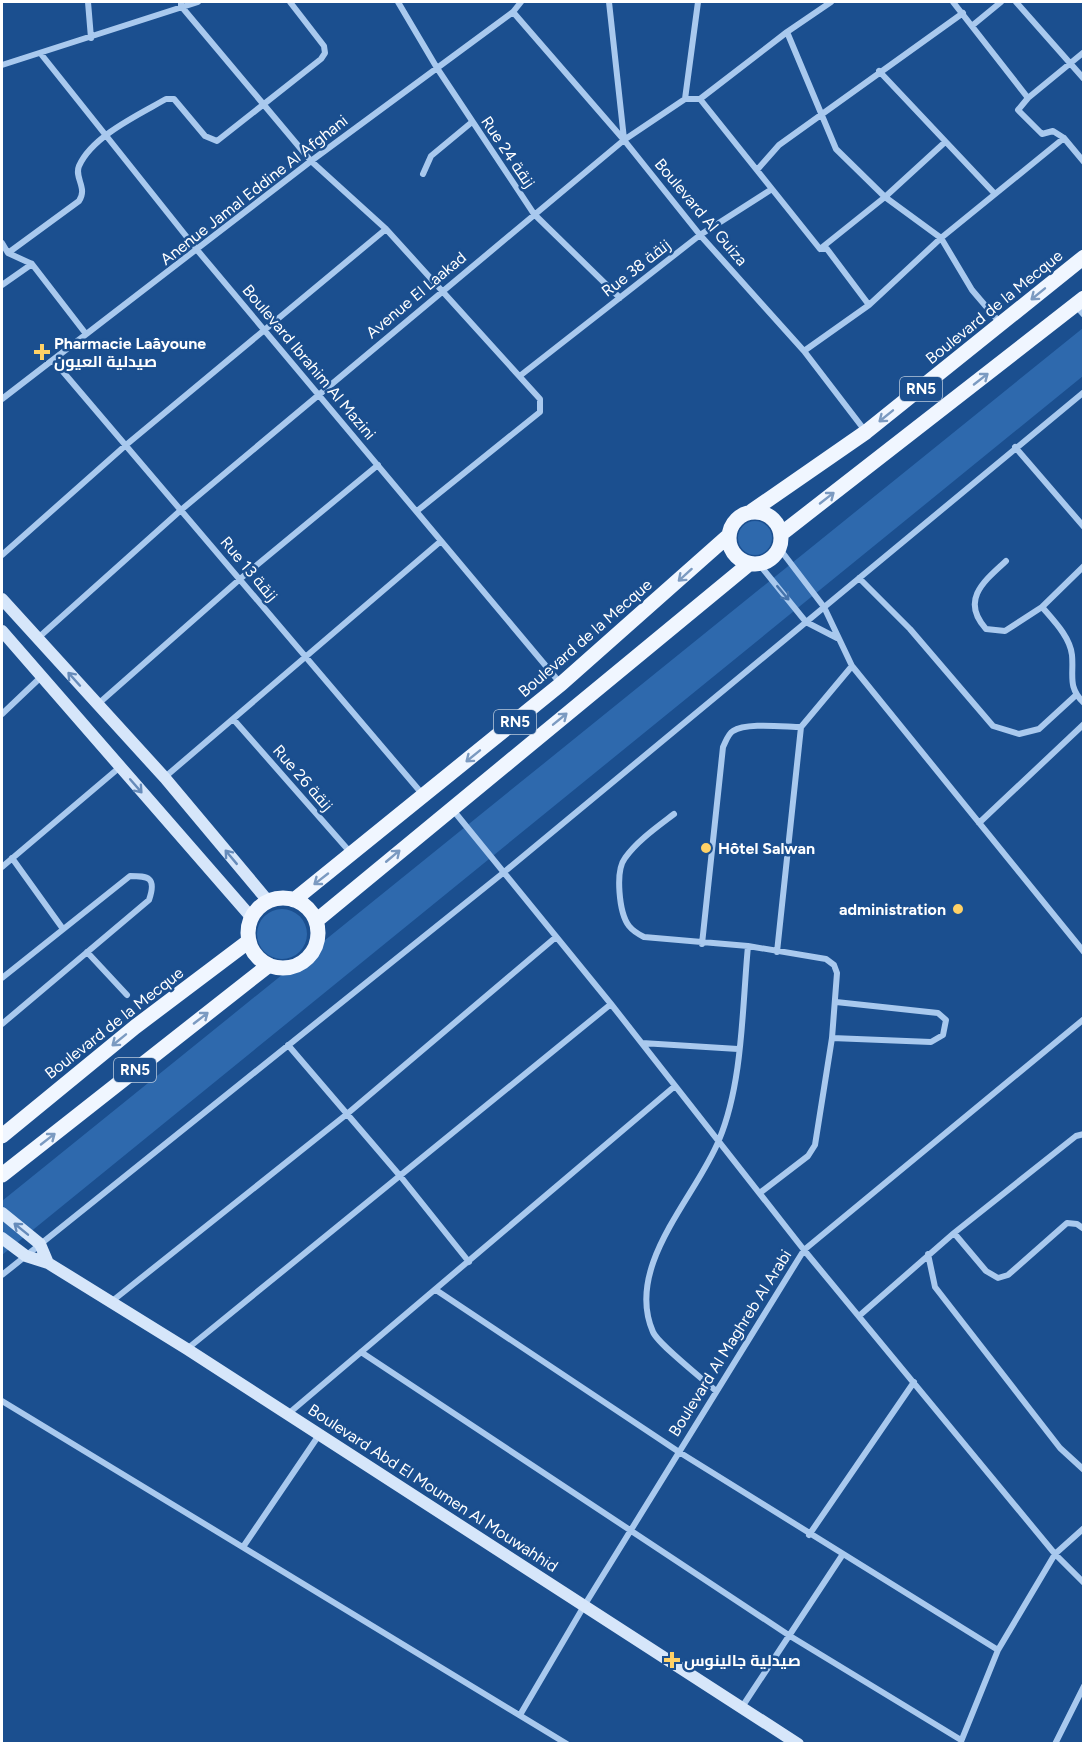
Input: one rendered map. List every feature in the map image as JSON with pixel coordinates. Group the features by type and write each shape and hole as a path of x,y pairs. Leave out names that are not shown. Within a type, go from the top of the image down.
{"main road":[{"name":"Boulevard de la Mecque","path":"752,512 866,432 1083,257"},
{"name":"RN5","path":"316,921 451,807 754,564 767,561 780,541 1080,306"},
{"name":"RN5","path":"728,536 734,522 752,512"},
{"path":"752,512 768,515 774,520 780,541"},
{"name":"Boulevard de la Mecque","path":"294,900 561,684 728,536"},
{"path":"728,536 731,551 742,562 754,564"},
{"path":"286,898 294,900 303,904 316,921 316,944 303,962 292,967 269,965 253,951 249,941 252,918 268,901 286,898"},
{"name":"Boulevard de la Mecque","path":"2,1136 135,1028 249,941"},
{"name":"RN5","path":"2,1175 269,965"}],"street":[{"path":"88,2 90,38"},
{"path":"2,65 90,38 181,4 198,2"},
{"path":"8,253 79,201 83,190 77,172 79,165 106,135 166,99 174,99 205,136 217,141 321,59 325,52 324,46 290,2"},
{"name":"Rue 24 زنقة","path":"398,2 437,68 534,214 620,298"},
{"name":"Anenue Jamal Eddine Al Afghani","path":"2,399 198,251 311,161 513,12 521,2"},
{"path":"609,2 624,140"},
{"path":"698,2 685,99 700,99 787,32 831,2"},
{"path":"953,2 1028,98"},
{"path":"973,25 1001,2"},
{"path":"1016,2 1083,79"},
{"path":"181,4 311,161 386,229 521,375 543,405 540,411 417,511"},
{"name":"Boulevard Al Guiza","path":"513,12 624,140 700,235 804,351 866,432"},
{"path":"757,170 779,145 879,71 963,13"},
{"path":"787,32 836,149 885,197 942,238 972,290 1002,324"},
{"path":"1083,52 1028,98 1018,110 1042,134 1053,131 1064,138 1083,162"},
{"name":"Boulevard Ibrahim Al Mazini","path":"41,54 198,251 561,684"},
{"path":"879,71 995,194"},
{"name":"Avenue El Laakad","path":"38,638 181,510 534,214 624,140 685,99"},
{"path":"700,99 820,249"},
{"path":"423,174 431,156 472,122"},
{"path":"804,351 869,305 942,238 1064,138"},
{"path":"820,249 885,197 944,142"},
{"name":"Rue 38 زنقة","path":"521,375 700,235 772,189"},
{"path":"2,555 126,445 386,229"},
{"path":"2,243 8,253 32,264 86,334"},
{"path":"820,249 827,249 869,305"},
{"path":"2,285 32,264"},
{"name":"Rue 13 زنقة","path":"53,360 424,796"},
{"path":"2,1275 503,873 1083,392"},
{"path":"1015,447 1083,527"},
{"path":"97,704 240,579 378,465"},
{"path":"165,778 441,541"},
{"path":"780,541 824,607 852,666 1083,952"},
{"path":"1006,561 984,581 975,595 977,619 986,629 1005,631 1042,607 1083,566"},
{"path":"754,564 807,622 838,639"},
{"path":"859,578 910,629 993,726 1019,734 1039,729 1075,696"},
{"path":"2,599 165,778 268,901"},
{"path":"1042,607 1066,636 1072,655 1071,684 1075,696 1083,703"},
{"path":"2,631 252,918"},
{"path":"777,952 801,727 852,666"},
{"path":"2,714 41,677"},
{"name":"Rue 26 زنقة","path":"234,720 352,855"},
{"path":"979,823 1083,724"},
{"path":"702,944 723,747 727,737 742,727 801,727"},
{"path":"2,867 120,767"},
{"path":"451,807 612,1004 804,1250 1055,1554 1083,1583"},
{"path":"674,814 623,859 619,882 621,903 627,924 644,937 674,938 702,944 748,946 826,959 834,965 837,973 832,1038 815,1145 808,1156 761,1192"},
{"path":"12,858 63,929"},
{"path":"2,978 130,876 146,876 153,890 149,900 2,1024"},
{"path":"110,1302 347,1114 556,937"},
{"path":"716,1391 653,1334 647,1300 651,1263 719,1141 735,1089 748,946"},
{"path":"87,952 127,995"},
{"path":"832,1038 930,1042 943,1035 946,1020 938,1013 836,1002"},
{"path":"187,1349 612,1004"},
{"name":"Boulevard Al Maghreb Al Arabi","path":"520,1715 629,1532 804,1250 1083,1019"},
{"path":"642,1044 738,1048"},
{"path":"288,1045 401,1177 469,1262"},
{"path":"287,1414 675,1086"},
{"path":"859,1316 928,1254 1076,1136 1083,1134"},
{"path":"2,1213 40,1244 48,1263"},
{"path":"954,1233 986,1271 998,1278 1008,1275 1068,1223 1077,1224 1083,1229"},
{"name":"Boulevard Abd El Moumen Al Mouwahhid","path":"2,1238 26,1256 48,1263 187,1349 798,1743"},
{"path":"928,1254 935,1287 1060,1448 1083,1470"},
{"path":"436,1290 679,1452 809,1535 998,1650"},
{"path":"361,1352 629,1532 790,1636 961,1742 998,1650 1055,1554 1083,1528"},
{"path":"809,1535 914,1382"},
{"path":"2,1401 567,1743"},
{"path":"243,1547 319,1435"},
{"path":"742,1707 843,1554"},
{"path":"1055,1743 1083,1686"}],"shaded area":[{"path":"1083,328 1083,376 2,1255 2,1201"},
{"path":"755,521 767,526 772,538 767,550 755,555 743,550 738,538 743,526"},
{"path":"282,909 291,911 302,920 307,934 305,943 296,954 282,959 273,957 262,948 257,934 259,925 268,914"}],"place":[{"name":"Pharmacie Laâyoune صيدلية العيون","path":"42,352"},
{"name":"Hôtel Salwan","path":"706,848"},
{"name":"administration","path":"958,909"},
{"name":"صيدلية جالينوس","path":"672,1660"}]}
